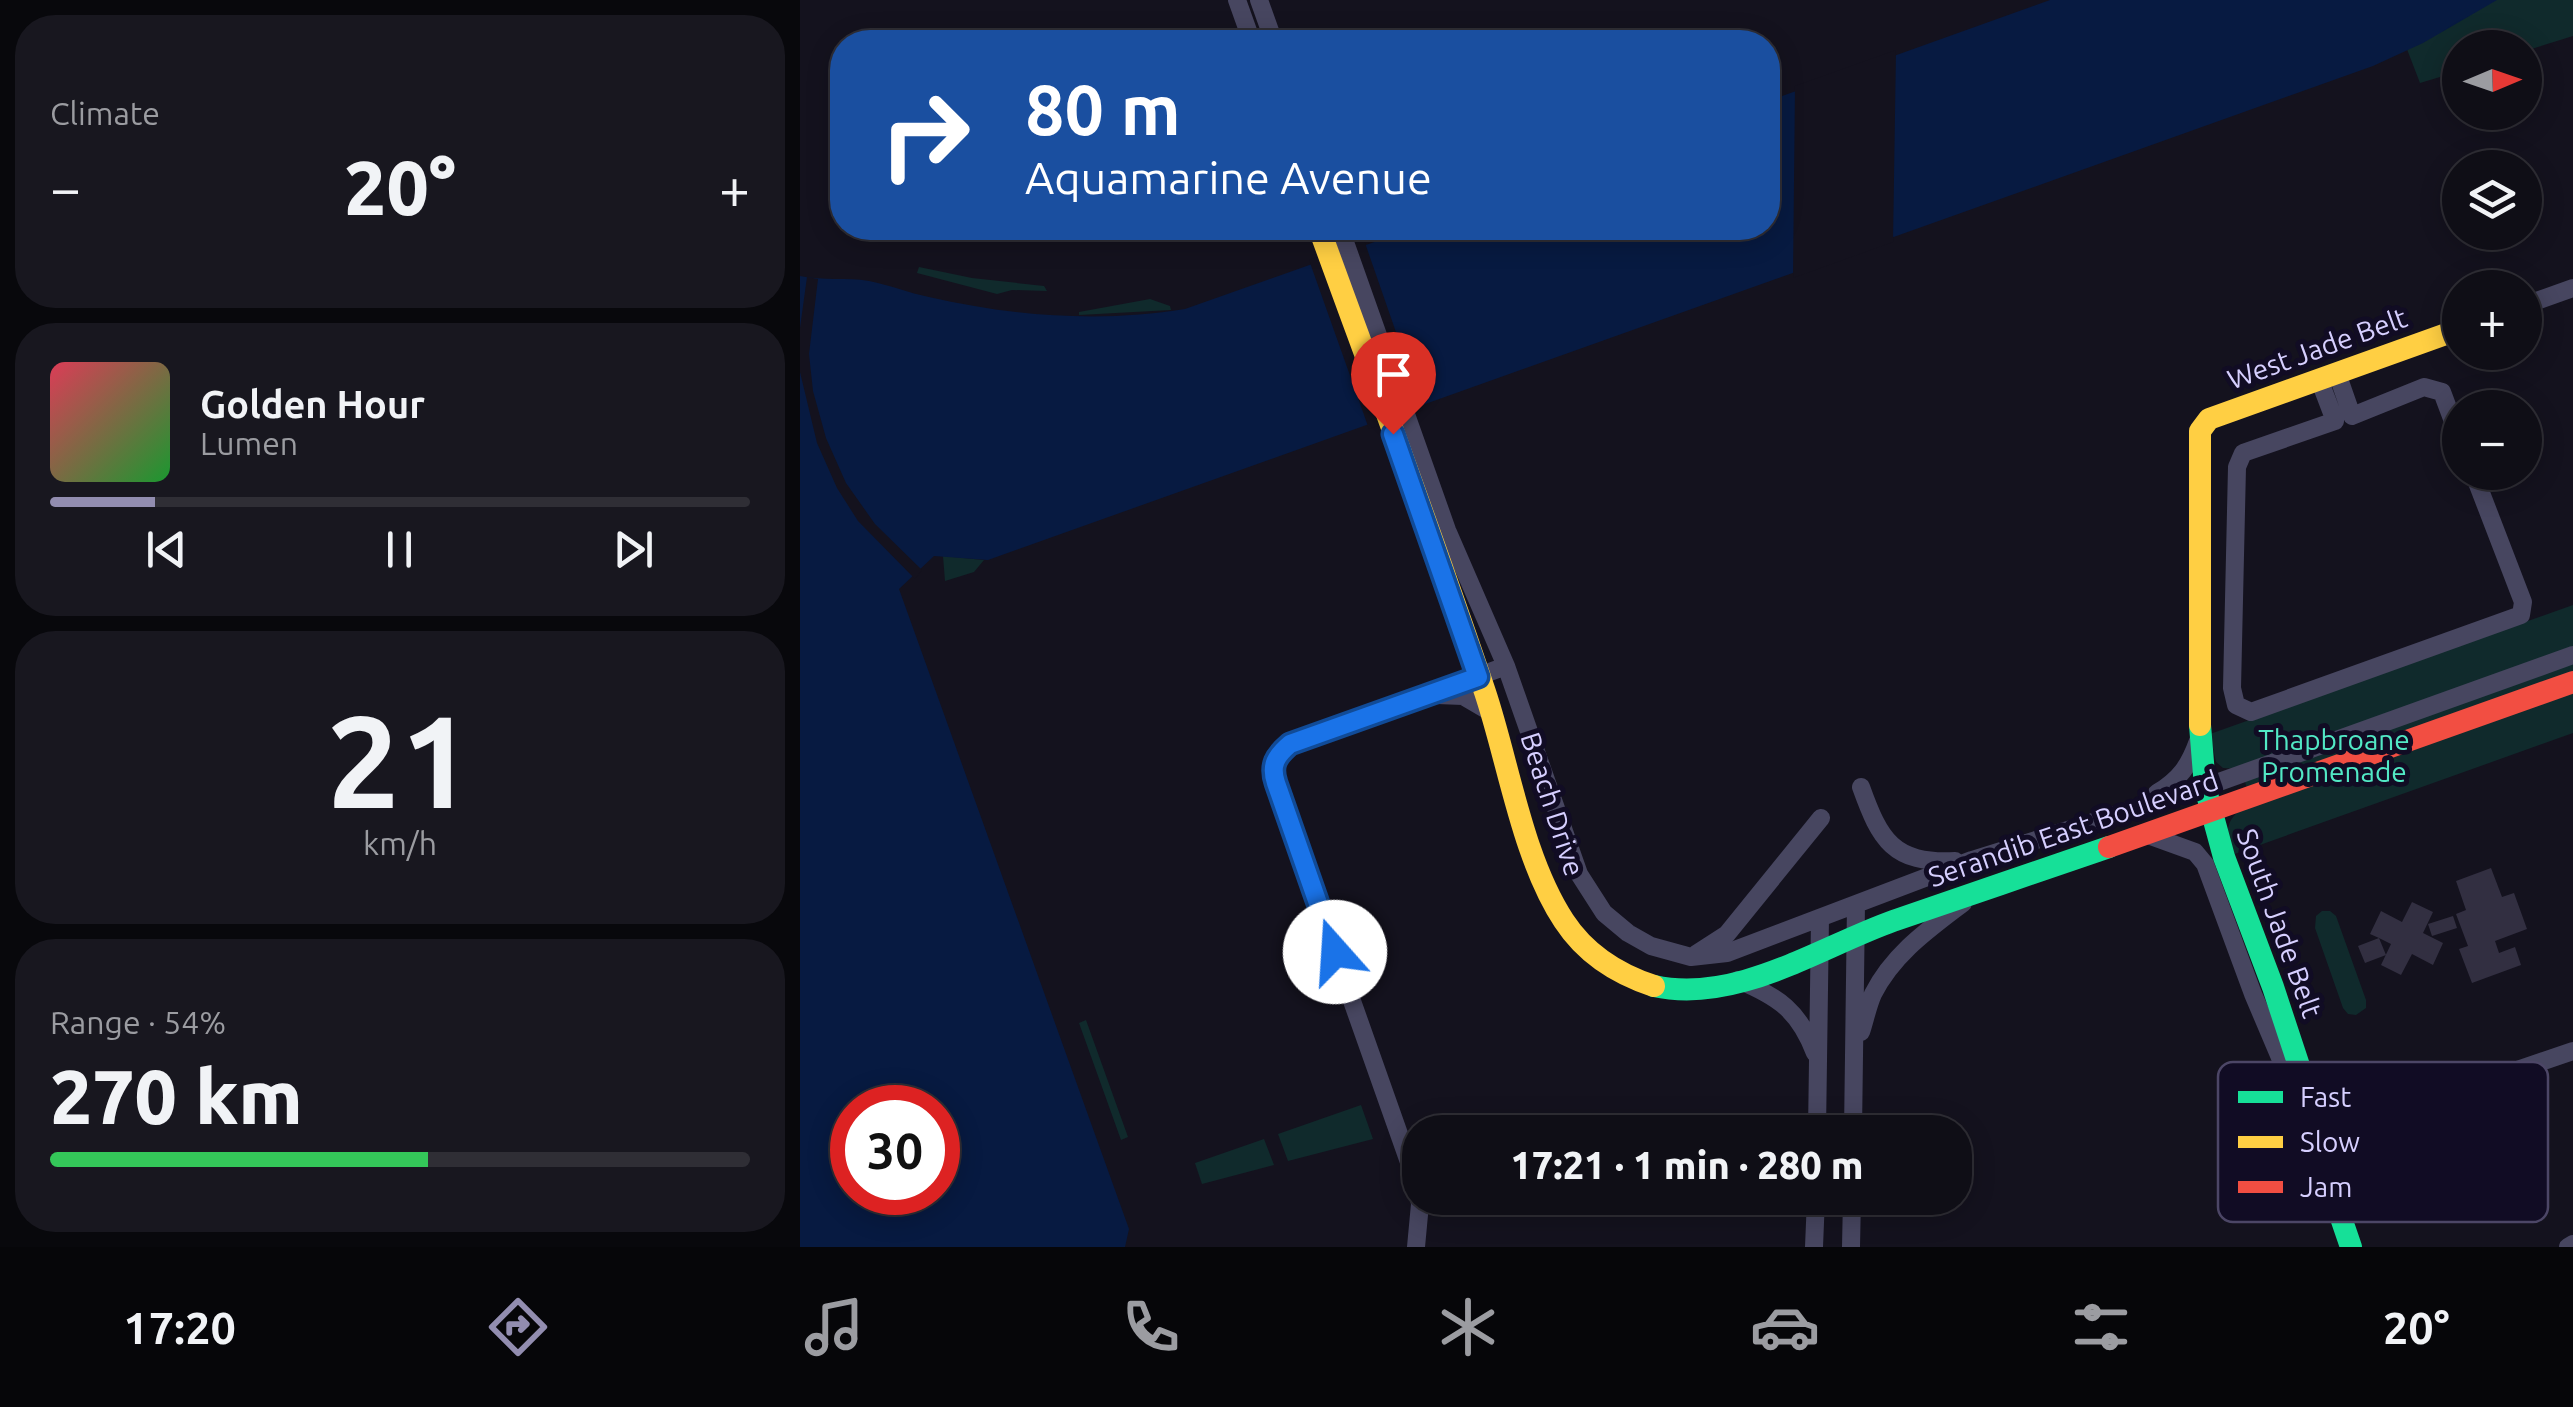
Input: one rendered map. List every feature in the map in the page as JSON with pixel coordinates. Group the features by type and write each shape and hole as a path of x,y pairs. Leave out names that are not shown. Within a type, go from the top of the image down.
{"street":[{"path":"1237,0 1248,30"},
{"path":"1259,0 1270,30"},
{"path":"1334,240 1402,431"},
{"path":"2542,299 2573,288"},
{"name":"West Jade Belt","path":"2200,431 2208,419 2442,335"},
{"path":"2328,376 2352,416 2424,388 2442,392"},
{"path":"2328,376 2335,421 2243,453 2237,467 2232,688 2236,705 2251,712 2521,615 2523,602 2480,490"},
{"name":"Beach Drive","path":"1402,431 1506,666 1570,852 1592,898 1628,933 1651,946 1691,957 1727,953 1820,918"},
{"name":"Beach Drive","path":"1402,431 1544,883 1578,940 1602,961 1651,984 1677,990 1738,980 1820,950"},
{"name":"South Jade Belt","path":"2200,431 2200,737 2204,787 2209,813 2297,1062"},
{"name":"Serandib East Boulevard","path":"1820,918 1972,860 2204,787 2573,656"},
{"path":"1416,1247 1420,1204 1416,1182 1273,766 1290,744 1506,666"},
{"name":"Serandib East Boulevard","path":"1820,950 2573,682"},
{"path":"1426,695 1462,696 1492,713"},
{"path":"2135,806 2176,782 2188,767 2200,737"},
{"path":"1860,788 1882,838 1896,850 1930,862 1972,860"},
{"path":"1691,957 1727,934 1821,818"},
{"path":"2148,835 2195,852 2205,864 2282,1062"},
{"path":"1855,1053 1873,994 1896,960 1918,937 1976,894"},
{"path":"1854,1115 1856,904"},
{"path":"1817,1115 1820,918"},
{"path":"1738,980 1778,998 1798,1018 1819,1063"},
{"path":"2541,1062 2573,1051"},
{"path":"1814,1247 1815,1215"},
{"path":"1851,1247 1852,1215"},
{"name":"South Jade Belt","path":"2342,1222 2351,1247"}],"green space":[{"path":"2388,0 2573,0 2573,36 2542,46 2542,30 2442,30 2442,76 2420,83"},
{"path":"919,267 1044,286 1047,291 1012,290 997,294 917,273"},
{"path":"1150,299 1170,306 1171,310 1079,315 1079,312"},
{"path":"943,556 984,560 974,572 945,581"},
{"name":"Thapbroane Promenade","path":"2573,605 2573,733 2229,856 2229,824 2252,801 2240,769 2223,768 2216,762 2210,734"},
{"path":"2322,911 2336,916 2366,1000 2366,1008 2356,1015 2343,1008 2315,928 2316,916"},
{"path":"1086,1020 1128,1137 1121,1140 1079,1023"},
{"path":"1361,1105 1373,1139 1288,1161 1278,1134"},
{"path":"1264,1139 1274,1165 1202,1184 1195,1163"}],"water":[{"path":"2050,0 2497,0 2423,43 2373,66 988,560 934,556 899,589 1129,1229 1125,1247 800,1247 800,276 869,281 960,304 1024,313 1153,313 1185,309 1380,240 1780,240 1780,97"}],"pier":[{"path":"1896,50 1893,242 1793,278 1795,86"},
{"path":"1364,240 1423,410 1369,429 1309,260"},
{"path":"807,277 818,279 809,354 813,391 826,438 846,483 875,524 922,570 915,579 858,521 837,488 817,443 800,372 800,328"}],"building":[{"path":"2491,868 2502,897 2514,893 2527,929 2495,941 2499,953 2515,947 2521,965 2472,983 2459,949 2468,946 2456,914 2466,910 2456,881"},
{"path":"2412,902 2433,912 2423,933 2443,943 2433,965 2412,954 2401,975 2381,965 2391,944 2370,934 2381,911 2402,922"},
{"path":"2453,916 2457,928 2432,936 2428,924"},
{"path":"2379,938 2386,955 2365,963 2358,946"}],"traffic: fast":[{"path":"2200,725 2205,787 2224,857 2298,1062"},
{"path":"1654,986 1685,989 1746,980 1893,921 2109,847"},
{"path":"2342,1222 2351,1247"}],"traffic: slow":[{"path":"1323,240 1465,634 1537,868 1564,921 1582,943 1615,969 1654,986"},
{"path":"2200,725 2200,431 2209,419 2442,335"}],"traffic: jam":[{"path":"2109,847 2573,682"}],"route":[{"path":"1335,952 1273,775 1276,758 1290,744 1478,677 1393,434"}]}
